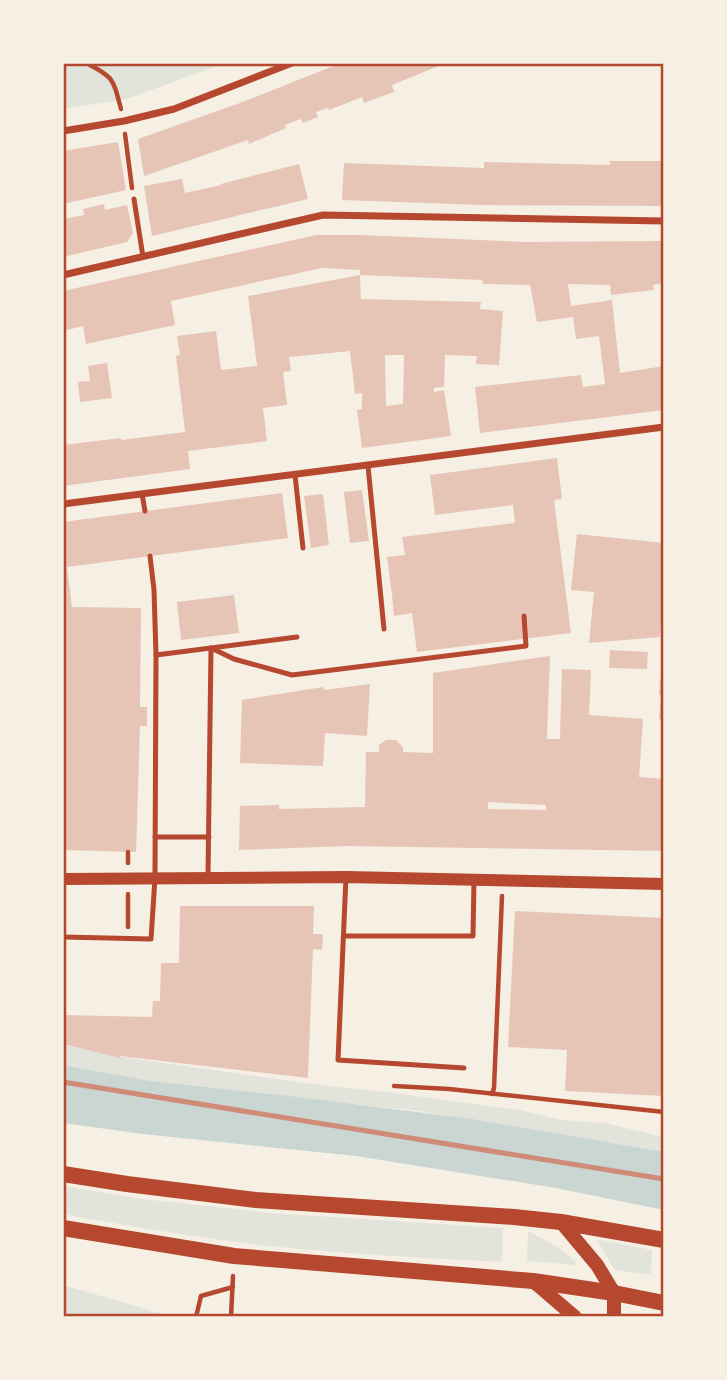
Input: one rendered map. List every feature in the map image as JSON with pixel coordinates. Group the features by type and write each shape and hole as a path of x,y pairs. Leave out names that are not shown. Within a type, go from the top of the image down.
{"main road":[{"path":"63,1174 256,1200 561,1222 664,1240"},
{"path":"561,1222 597,1265 614,1293 614,1317"},
{"path":"63,1228 234,1256 533,1281 664,1303"},
{"path":"533,1281 575,1317"}],"street":[{"path":"63,131 174,109 292,63"},
{"path":"63,275 323,215 664,221"},
{"path":"63,504 664,428"},
{"path":"63,879 346,877 664,884"}],"lane":[{"path":"134,199 144,257"},
{"path":"368,466 384,629"},
{"path":"295,475 303,548"},
{"path":"142,494 145,511"},
{"path":"63,937 151,939 155,878 156,656 150,556"},
{"path":"211,648 234,659 292,675 526,646 524,616"},
{"path":"156,656 297,637"},
{"path":"208,877 211,648"},
{"path":"155,837 209,837"},
{"path":"346,877 338,1060 464,1068"},
{"path":"345,936 473,936 474,879"}],"path":[{"path":"86,63 107,73 114,82 124,121 134,199"},
{"path":"492,1094 503,880"},
{"path":"127,938 128,903"},
{"path":"394,1086 449,1089 664,1112"},
{"path":"231,1317 234,1256"},
{"path":"196,1317 201,1296 233,1287"}],"shaded area":[{"path":"63,63 225,63 127,99 63,109"},
{"path":"63,1045 122,1057 519,1110 562,1120 605,1123 664,1137 664,1152 418,1111 150,1081 63,1065"},
{"path":"63,1065 150,1081 472,1119 664,1152 664,1210 556,1188 356,1156 63,1123"},
{"path":"63,1186 143,1199 271,1213 503,1228 502,1262 268,1246 78,1217 63,1214"},
{"path":"528,1231 556,1246 575,1261 575,1265 527,1261"},
{"path":"601,1240 652,1250 651,1275 615,1270 598,1243"},
{"path":"63,1285 173,1317 63,1317"}],"building":[{"path":"341,63 446,63 392,85 394,92 364,103 362,97 329,110 328,108 316,112 318,117 303,123 301,119 285,125 286,128 249,144 248,140 144,176 138,139"},
{"path":"118,142 126,190 63,204 63,151"},
{"path":"610,161 664,161 664,206 482,205 342,200 344,163 484,168 484,162 610,165"},
{"path":"299,164 308,199 152,236 144,186 182,179 185,193"},
{"path":"104,204 105,210 127,205 133,233 127,242 63,257 63,219 84,215 83,209"},
{"path":"316,235 525,242 664,241 664,283 653,285 654,290 611,295 610,285 568,284 571,306 612,300 620,373 664,366 664,410 480,433 475,387 581,375 583,387 605,384 599,336 576,339 573,317 537,322 530,285 483,284 482,280 360,275 360,270 322,268 171,301 175,325 86,344 83,326 63,331 63,291"},
{"path":"360,275 361,299 481,302 480,309 503,311 499,365 476,364 477,356 445,355 444,387 434,388 434,392 444,390 451,436 362,448 357,410 362,409 362,393 355,394 350,351 289,357 291,371 283,372 287,405 263,408 267,441 188,451 190,469 63,486 63,445 185,432 176,356 180,355 177,336 216,331 221,370 257,366 248,296","holes":["385,355 404,355 403,404 386,406"]},
{"path":"107,363 112,398 80,402 78,382 90,381 88,366"},
{"path":"557,458 562,499 554,500 571,633 417,652 412,613 394,616 387,557 405,555 402,537 515,523 513,505 435,515 430,475"},
{"path":"362,490 369,541 350,543 344,492"},
{"path":"282,493 288,538 67,567 72,607 141,608 140,707 147,707 147,726 140,726 136,852 63,850 63,522"},
{"path":"323,494 329,545 311,548 304,496"},
{"path":"577,534 664,543 664,622 661,624 660,637 589,643 594,592 571,590"},
{"path":"234,595 239,633 181,640 177,602"},
{"path":"610,650 648,652 647,669 609,668"},
{"path":"550,656 547,739 560,739 562,669 591,670 589,715 643,719 639,777 664,779 664,851 347,846 239,850 240,806 279,805 279,809 365,807 366,752 379,752 379,745 386,740 396,740 403,747 403,752 433,753 433,673","holes":["488,802 546,805 546,810 488,809"]},
{"path":"660,679 664,680 664,720 659,719"},
{"path":"370,684 367,736 325,733 323,766 240,763 242,700 323,687 324,690"},
{"path":"180,906 314,906 313,934 323,934 322,950 313,949 308,1078 120,1058 63,1044 63,1015 152,1017 153,1001 160,1001 161,963 179,963"},
{"path":"515,911 664,918 664,1096 565,1091 567,1050 508,1047"}],"railway":[{"path":"63,1082 664,1179"}]}
